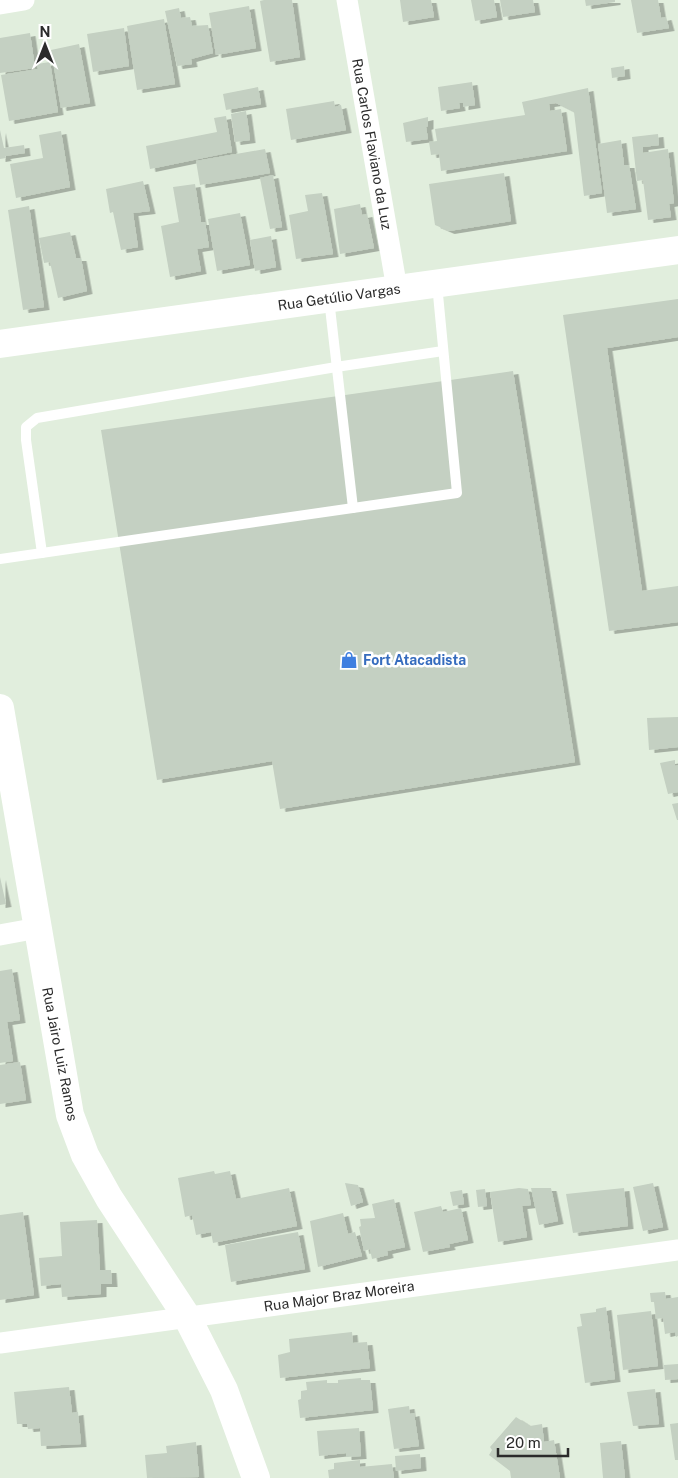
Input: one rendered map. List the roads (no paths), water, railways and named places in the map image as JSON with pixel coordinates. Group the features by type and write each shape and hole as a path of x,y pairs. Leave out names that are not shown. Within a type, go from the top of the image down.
{"street":[{"path":"0,4 24,0"},
{"name":"Rua Carlos Flaviano da Luz","path":"347,0 397,289"},
{"name":"Rua Getúlio Vargas","path":"0,344 678,250"},
{"name":"Rua Jairo Luiz Ramos","path":"0,708 62,1078 70,1115 85,1155 109,1198 187,1317 224,1390 256,1478"},
{"path":"0,935 38,928"},
{"name":"Rua Major Braz Moreira","path":"0,1343 678,1250"}],"lane":[{"path":"0,559 457,493 437,283"},
{"path":"328,298 353,508"},
{"path":"42,553 26,440 26,427 37,418 336,367 443,351"}],"place":[{"name":"Fort Atacadista","path":"349,660"}]}
